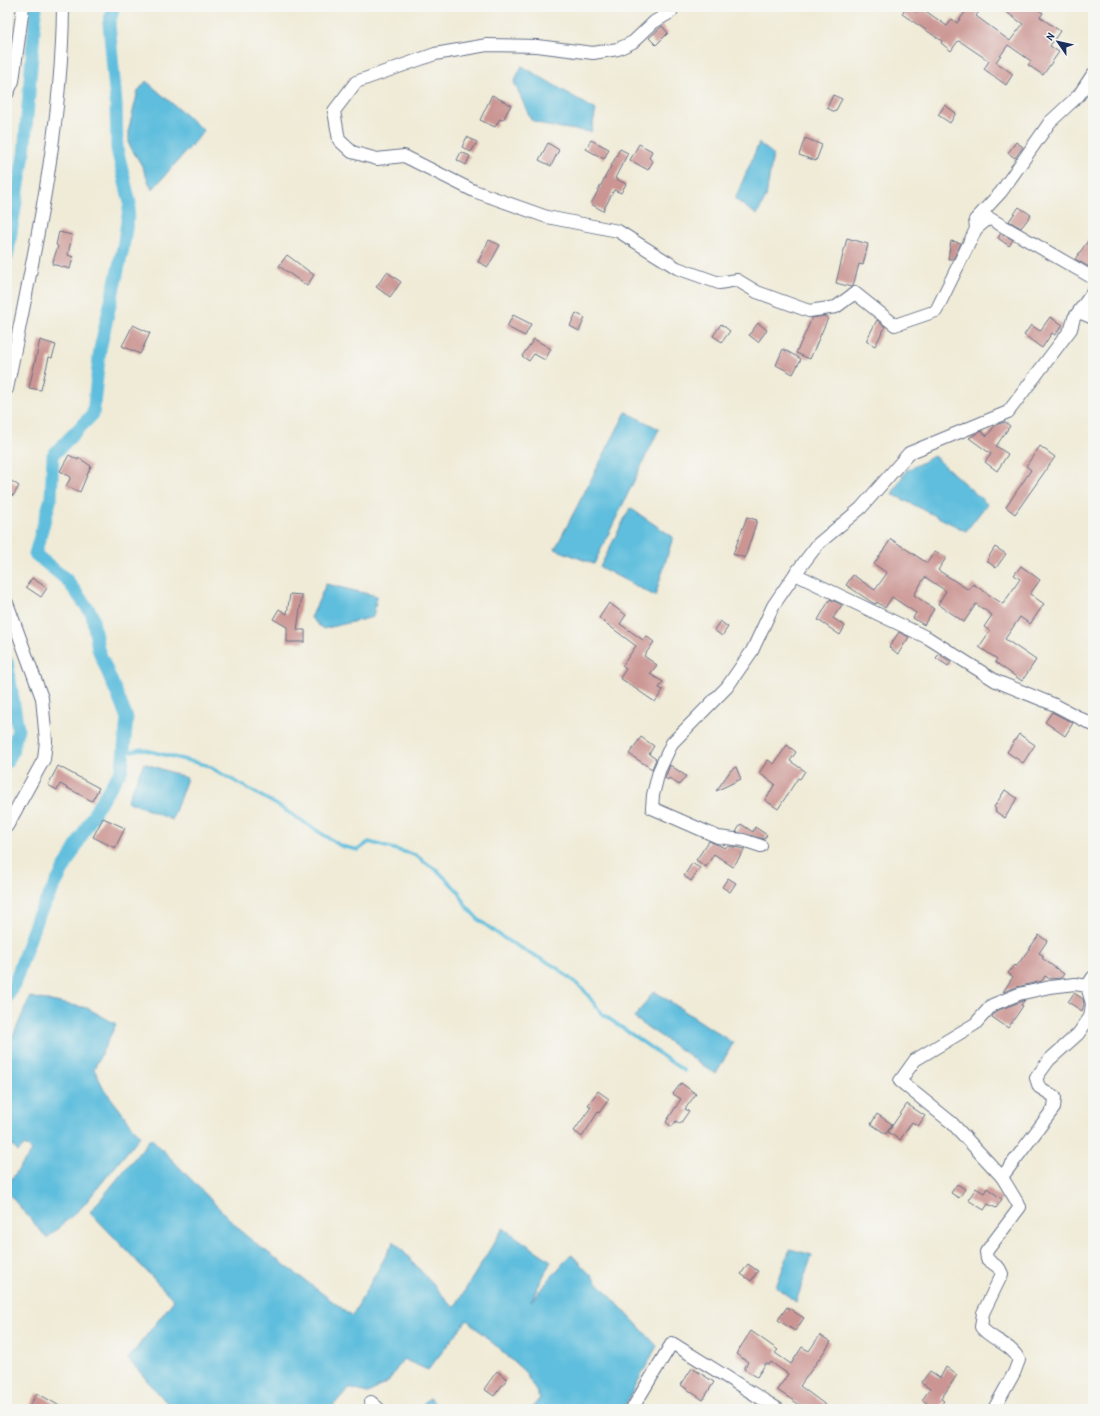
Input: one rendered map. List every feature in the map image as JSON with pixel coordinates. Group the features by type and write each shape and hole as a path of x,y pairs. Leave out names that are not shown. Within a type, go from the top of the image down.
{"street":[{"path":"7,94 13,81 23,7"},
{"path":"7,389 32,269 54,136 63,42 63,7"},
{"path":"673,7 671,12 654,22 633,42 618,49 593,53 537,46 487,45 436,54 356,82 334,111 339,140 352,152 377,159 404,156 474,190 547,218 618,231 677,268 719,283 737,280 757,292 809,311 836,307 855,293 895,325 936,311 976,229 989,218 1093,278"},
{"path":"976,229 975,220 1001,192 1050,122 1079,95 1093,74"},
{"path":"761,846 743,840 718,837 652,808 653,794 659,771 672,743 727,687 752,651 773,606 818,544 861,508 909,453 1008,412 1071,329 1074,318 1093,292"},
{"path":"1079,312 1093,318"},
{"path":"795,574 928,638 996,680 1055,705 1093,725"},
{"path":"7,603 42,698 46,741 44,759 7,826"},
{"path":"994,1409 1014,1374 1019,1360 1016,1353 986,1334 981,1327 983,1313 1002,1274 999,1268 987,1259 986,1252 1020,1207 1002,1177 952,1123 900,1081 915,1060 975,1024 992,1005 1019,994 1050,987 1090,982 1092,1004 1090,1017 1078,1034 1049,1060 1036,1078 1039,1087 1055,1097 1054,1108 1002,1177"},
{"path":"632,1409 672,1342 778,1409"}],"water":[{"path":"522,66 596,110 591,132 547,126 531,120 514,82"},
{"path":"146,81 204,131 152,190 141,164 129,145 129,128 138,91"},
{"path":"759,143 773,154 766,197 757,215 735,199"},
{"path":"626,412 659,429 594,564 555,549"},
{"path":"934,456 987,504 966,531 892,494 906,471"},
{"path":"630,508 673,537 655,596 600,567"},
{"path":"326,584 377,596 373,617 323,629 311,618"},
{"path":"144,763 187,778 172,820 127,801"},
{"path":"654,991 733,1043 716,1074 634,1018"},
{"path":"30,997 87,1008 116,1024 94,1069 104,1089 140,1136 83,1206 47,1238 7,1192 7,1185 32,1151 25,1145 18,1152 7,1138 7,1038 13,1036"},
{"path":"151,1138 245,1235 352,1316 394,1241 454,1308 503,1228 551,1261 531,1301 571,1254 657,1346 623,1409 531,1409 540,1398 524,1371 467,1320 428,1370 403,1359 388,1382 368,1393 349,1388 330,1409 165,1409 168,1404 128,1359 174,1300 90,1212"},
{"path":"790,1249 812,1255 796,1302 776,1287"},
{"path":"429,1398 441,1409 418,1409"}],"building":[{"path":"906,7 910,7 917,12 920,7 947,26 952,19 957,23 969,7 982,7 976,16 1010,41 1023,24 999,7 1034,7 1043,13 1040,17 1060,31 1050,46 1059,52 1043,75 1028,65 1031,61 1008,45 996,62 1013,74 1006,85 984,69 989,61 958,41 951,51 941,43 942,41 902,14"},
{"path":"662,26 668,33 656,45 649,38"},
{"path":"492,95 511,105 503,120 500,119 495,127 480,120"},
{"path":"833,95 842,99 835,112 827,108"},
{"path":"945,105 956,113 950,123 938,115"},
{"path":"467,137 477,142 471,152 462,147"},
{"path":"805,138 822,145 816,161 799,155"},
{"path":"591,140 609,149 604,159 586,149"},
{"path":"1016,142 1023,147 1015,158 1008,153"},
{"path":"548,143 559,150 551,166 539,160"},
{"path":"639,144 652,151 649,158 653,161 648,170 630,160"},
{"path":"620,149 628,153 615,178 626,184 621,193 614,190 603,211 591,204"},
{"path":"461,152 470,156 466,165 457,160"},
{"path":"1019,207 1031,215 1021,228 1009,221"},
{"path":"59,232 72,235 68,255 73,257 70,269 52,264 58,246 56,245"},
{"path":"1001,233 1013,240 1009,246 998,238"},
{"path":"1093,234 1093,269 1075,259"},
{"path":"847,238 868,244 863,265 859,264 853,286 851,287 836,283"},
{"path":"489,240 500,245 488,267 478,262"},
{"path":"951,241 961,243 953,259 948,259"},
{"path":"287,255 314,275 307,286 279,266"},
{"path":"387,272 401,282 390,297 376,287"},
{"path":"576,313 585,318 579,331 570,326"},
{"path":"513,315 531,324 525,336 507,327"},
{"path":"824,316 828,318 810,359 796,353 812,318"},
{"path":"1050,317 1063,325 1055,335 1052,333 1042,348 1024,335 1031,325 1040,331"},
{"path":"877,320 885,327 875,346 866,341"},
{"path":"758,323 767,330 758,342 749,335"},
{"path":"721,324 730,331 722,342 713,336"},
{"path":"133,325 150,333 140,354 122,346"},
{"path":"534,339 551,349 545,360 534,354 529,361 522,356"},
{"path":"40,340 56,345 52,358 49,357 41,390 29,388"},
{"path":"783,349 801,359 793,374 776,365"},
{"path":"1005,422 1010,426 996,446 1008,454 997,471 985,462 991,454 969,438 981,431 987,436 995,425"},
{"path":"1040,446 1055,457 1015,514 1006,507 1031,470 1026,466"},
{"path":"69,455 78,460 79,458 91,466 80,492 66,486 71,477 60,471"},
{"path":"7,478 19,486 13,496 7,491"},
{"path":"747,517 757,520 745,558 733,554"},
{"path":"891,539 927,563 935,551 946,558 938,570 967,589 969,589 973,584 1003,604 1020,579 1014,575 1021,566 1040,580 1030,594 1044,604 1030,624 1020,617 1005,639 1036,660 1022,681 995,662 997,659 979,647 990,631 984,627 992,615 976,604 964,622 938,604 946,591 925,577 914,595 934,609 924,625 913,618 916,613 892,597 885,608 877,602 876,604 873,603 846,585 853,575 875,590 887,573 874,564"},
{"path":"995,547 1006,554 996,568 988,562 988,558"},
{"path":"32,578 47,588 41,597 26,587"},
{"path":"290,594 302,595 297,630 305,630 305,642 287,642 287,627 273,619 279,609 287,614"},
{"path":"830,599 842,605 833,618 845,626 840,635 818,620"},
{"path":"609,603 626,615 620,624 643,640 646,636 654,642 644,656 657,665 650,674 663,682 659,688 663,690 655,702 620,678 626,669 622,666 636,646 599,618"},
{"path":"720,621 728,627 722,636 714,630"},
{"path":"899,632 909,637 898,654 889,647"},
{"path":"939,654 951,662 948,666 936,658"},
{"path":"1052,712 1073,723 1065,736 1045,722"},
{"path":"1019,734 1035,745 1023,763 1007,752"},
{"path":"641,737 654,746 649,754 656,759 652,769 629,754"},
{"path":"787,745 796,752 790,761 805,771 800,779 798,778 778,809 765,800 775,784 759,773 768,760 774,764"},
{"path":"670,765 686,776 679,785 669,778 668,780 665,778"},
{"path":"58,766 99,788 92,801 60,784 57,790 48,785"},
{"path":"736,767 741,779 716,791 731,770"},
{"path":"1005,790 1017,798 1005,818 995,811 996,809 994,807"},
{"path":"103,818 125,828 115,848 93,837"},
{"path":"741,824 753,832 755,827 767,835 764,839 736,832"},
{"path":"709,841 725,848 727,846 745,849 733,867 714,854 706,867 696,860"},
{"path":"692,863 700,868 691,881 684,876"},
{"path":"728,878 736,883 730,892 722,887"},
{"path":"1039,935 1047,941 1039,953 1044,956 1042,958 1064,974 1061,978 1050,979 1045,976 1042,981 1003,992 1013,977 1008,973 1014,965 1016,967"},
{"path":"1074,993 1083,999 1084,1004 1082,1011 1068,1002"},
{"path":"1025,1000 1021,1005 1023,1006 1008,1028 992,1017 996,1011"},
{"path":"681,1083 696,1094 685,1109 689,1111 680,1124 676,1121 672,1127 666,1122 681,1099 673,1094"},
{"path":"598,1091 609,1099 599,1113 598,1112 582,1137 574,1131 591,1107 588,1105"},
{"path":"907,1104 925,1116 918,1126 912,1122 900,1140 888,1132"},
{"path":"877,1114 892,1124 886,1134 871,1124"},
{"path":"957,1184 965,1189 959,1198 951,1193"},
{"path":"976,1188 984,1193 987,1188 1002,1199 996,1208 988,1204 984,1210 968,1200"},
{"path":"748,1264 758,1271 751,1281 741,1274"},
{"path":"787,1307 804,1318 795,1331 778,1320"},
{"path":"751,1331 778,1350 775,1353 791,1364 802,1347 809,1351 820,1335 831,1342 800,1386 831,1409 806,1409 777,1390 788,1374 771,1362 769,1365 766,1363 757,1377 744,1369 748,1362 736,1354"},
{"path":"946,1367 957,1375 941,1399 944,1401 938,1409 923,1409 927,1403 922,1400 930,1389 921,1383 930,1371 940,1378"},
{"path":"692,1368 714,1382 703,1400 681,1385"},
{"path":"497,1371 507,1379 494,1396 484,1389"},
{"path":"37,1393 65,1409 28,1409"}],"waterway":[{"path":"7,257 24,154 36,7"},
{"path":"7,997 14,985 37,918 98,806 122,769 127,718 98,649 92,614 67,580 35,554 51,498 53,455 93,414 100,349 123,248 130,203 117,149 116,103 109,23 114,7"},
{"path":"7,662 18,729 12,753 7,762"},
{"path":"123,753 141,749 206,765 277,805 341,846 358,850 369,842 415,855 439,872 459,892 466,906 479,920 508,941 556,967 584,990 601,1013 684,1071"}]}
